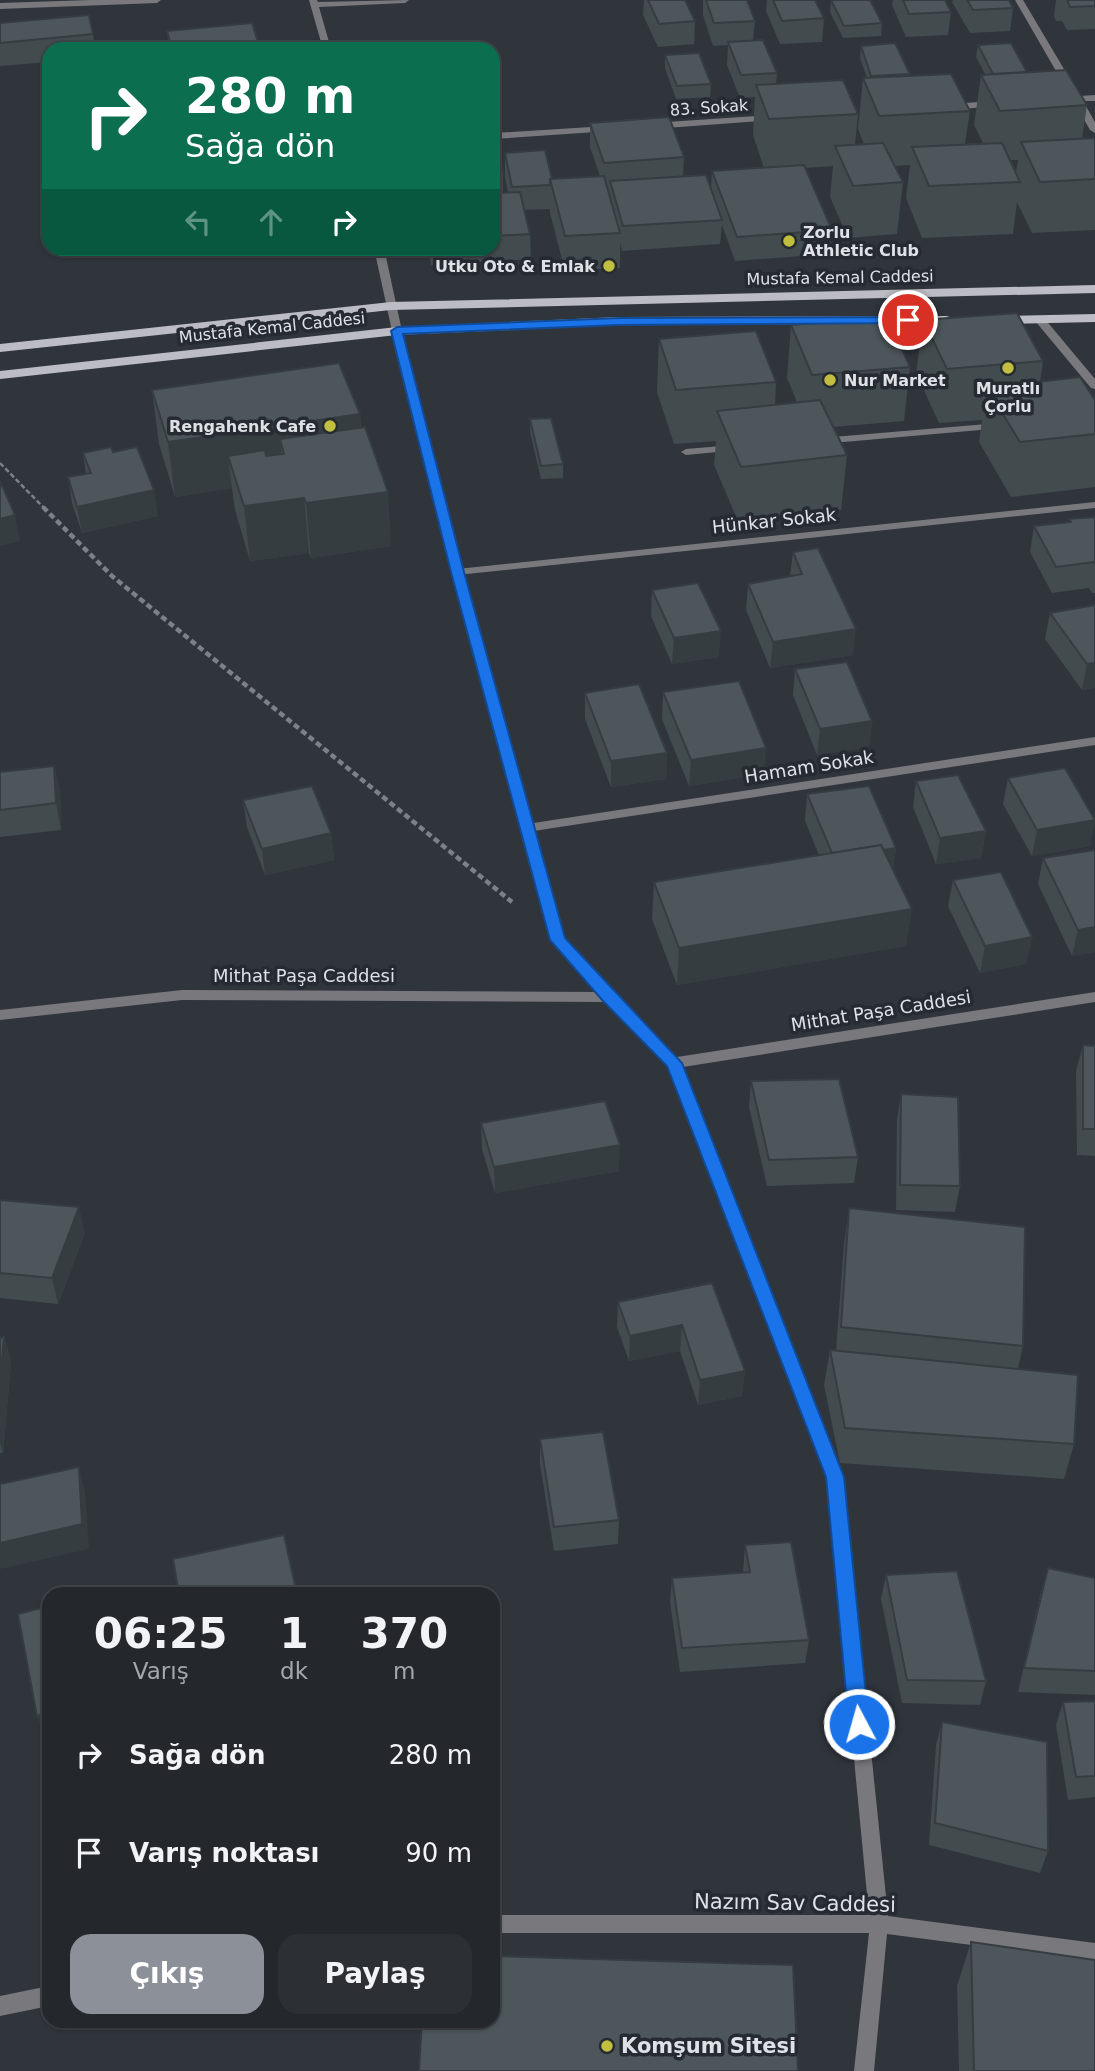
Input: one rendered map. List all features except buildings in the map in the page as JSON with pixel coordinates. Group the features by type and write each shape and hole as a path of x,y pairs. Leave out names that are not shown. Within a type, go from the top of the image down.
{"main road":[{"name":"Mustafa Kemal Caddesi","path":"0,348 391,306 1095,289"},
{"path":"986,320 1095,317"},
{"name":"Mustafa Kemal Caddesi","path":"0,375 397,331 619,321 958,320"}],"street":[{"path":"0,6 157,0"},
{"path":"325,42 313,3 405,0"},
{"path":"1019,0 1095,130"},
{"path":"1048,101 1095,98"},
{"path":"937,108 1007,103"},
{"name":"83. Sokak","path":"646,126 785,117"},
{"path":"500,136 618,128"},
{"path":"381,256 457,572 558,940 608,997 674,1063 835,1477 879,1924 864,2071"},
{"path":"1040,320 1095,386"},
{"path":"810,442 1017,425"},
{"path":"686,452 741,447"},
{"name":"Hünkar Sokak","path":"457,572 1095,506"},
{"name":"Hamam Sokak","path":"527,828 1095,741"},
{"name":"Mithat Paşa Caddesi","path":"0,1015 182,995 608,997"},
{"name":"Mithat Paşa Caddesi","path":"674,1063 1095,996"},
{"name":"Nazım Sav Caddesi","path":"500,1924 879,1924 1095,1952"},
{"path":"0,2006 42,1997"}],"path":[{"path":"0,463 112,576 558,940"}],"place":[{"name":"Zorlu Athletic Club","path":"789,241"},
{"name":"Utku Oto & Emlak","path":"609,266"},
{"name":"Muratlı Çorlu","path":"1008,368"},
{"name":"Nur Market","path":"830,380"},
{"name":"Rengahenk Cafe","path":"330,426"},
{"name":"Komşum Sitesi","path":"607,2046"}],"route":[{"path":"859,1724 835,1477 674,1063 608,997 558,940 457,572 397,331 619,321 908,320"}]}
